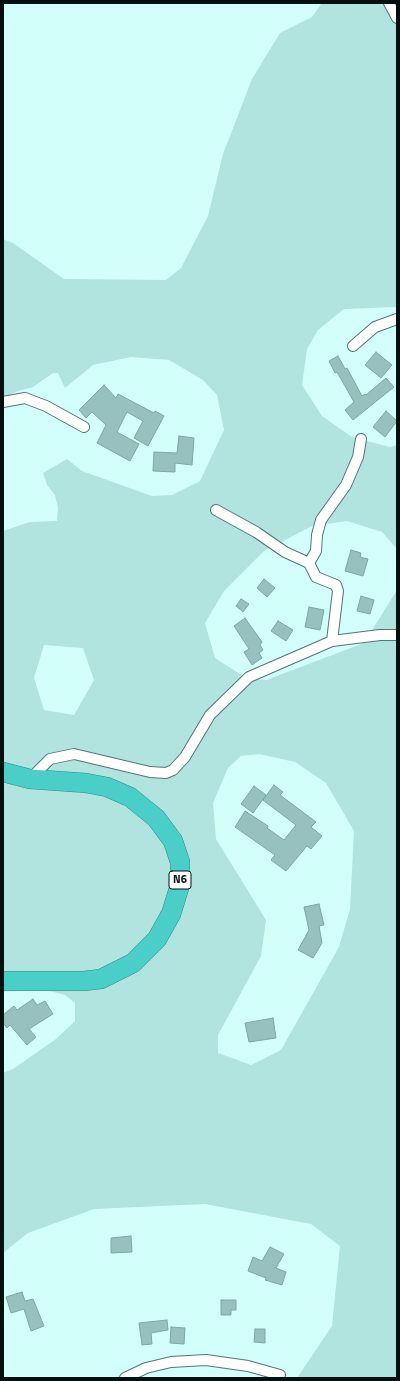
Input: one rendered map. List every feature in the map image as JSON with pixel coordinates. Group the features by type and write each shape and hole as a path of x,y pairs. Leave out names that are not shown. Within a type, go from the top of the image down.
{"highway":[{"name":"N6","path":"3,772 30,779 86,783 107,787 130,797 156,818 172,841 180,862 180,885 171,914 157,940 133,963 101,978 84,981 3,981"}],"street":[{"path":"389,3 397,18"},
{"path":"353,346 375,327 397,319"},
{"path":"3,402 24,398 46,406 84,427"},
{"path":"309,563 316,551 317,535 321,520 346,485 358,457 361,439"},
{"path":"216,510 256,532 285,552 309,563 316,577 336,585 338,591 332,641"},
{"path":"30,779 50,759 74,754 150,772 166,773 173,770 192,746 202,726 210,715 249,677 332,641 380,634 397,635"},
{"path":"125,1378 146,1368 171,1362 206,1360 248,1366 280,1375"}],"shaded area":[{"path":"322,3 397,3 397,307 344,309 318,330 307,349 302,385 322,416 352,437 390,447 397,445 397,549 382,532 347,521 312,526 264,551 224,591 205,623 215,658 246,678 266,680 364,643 397,590 397,1378 297,1378 332,1326 340,1246 311,1224 205,1204 94,1209 28,1233 3,1253 3,1073 13,1069 56,1039 75,1021 75,1003 65,995 39,988 3,989 3,531 30,522 57,521 58,508 55,495 47,485 43,473 67,459 82,471 152,496 172,495 200,481 224,430 217,395 203,380 169,360 131,357 93,365 65,388 58,373 53,373 33,387 18,391 3,398 3,239 13,243 64,279 166,280 181,268 208,216 223,154 252,79 280,33 312,17","holes":["44,645 83,648 94,680 74,715 44,710 34,678","259,754 295,762 326,783 354,831 350,909 339,947 281,1050 251,1065 218,1053 218,1035 261,956 266,920 216,839 213,803 228,768 241,756"]}],"building":[{"path":"376,352 392,365 381,378 365,365"},
{"path":"338,356 345,369 347,368 362,396 365,394 366,395 386,378 394,387 353,420 345,410 354,402 329,361"},
{"path":"104,385 116,398 118,394 154,413 155,411 164,416 148,446 134,438 143,421 127,412 117,432 139,444 130,461 97,443 106,425 92,412 86,418 79,410"},
{"path":"386,411 397,421 385,437 373,427"},
{"path":"179,436 194,438 192,465 175,463 175,472 153,471 154,452 177,453"},
{"path":"351,550 361,553 360,557 368,559 363,576 345,571"},
{"path":"264,579 275,588 267,597 257,588"},
{"path":"361,596 374,600 370,614 357,611"},
{"path":"241,599 249,604 243,612 236,606"},
{"path":"309,607 324,610 320,630 305,627"},
{"path":"245,618 262,642 260,645 263,650 259,653 262,658 252,665 244,652 249,649 234,626"},
{"path":"278,621 293,630 286,641 271,631"},
{"path":"274,785 283,792 280,795 316,822 311,827 322,836 311,849 307,846 286,871 271,860 275,855 235,827 245,811 268,826 267,828 284,840 296,825 263,800"},
{"path":"254,786 266,795 253,813 241,804"},
{"path":"319,904 324,925 319,926 322,943 313,958 298,950 309,930 304,907"},
{"path":"33,999 37,1005 45,1001 53,1014 29,1029 36,1037 27,1045 10,1025 7,1028 3,1023 3,1015 14,1006 17,1010"},
{"path":"273,1018 276,1038 249,1042 245,1023"},
{"path":"131,1236 132,1252 111,1253 111,1238"},
{"path":"270,1247 284,1254 276,1268 286,1272 282,1285 265,1280 266,1278 248,1271 253,1257 262,1261"},
{"path":"22,1292 25,1301 33,1299 44,1326 31,1331 24,1309 11,1313 6,1297"},
{"path":"221,1300 236,1300 236,1310 231,1310 231,1315 221,1315"},
{"path":"167,1320 168,1330 151,1333 152,1344 142,1345 139,1323"},
{"path":"171,1327 185,1328 184,1344 170,1343"},
{"path":"255,1329 265,1329 265,1343 254,1342"}]}
